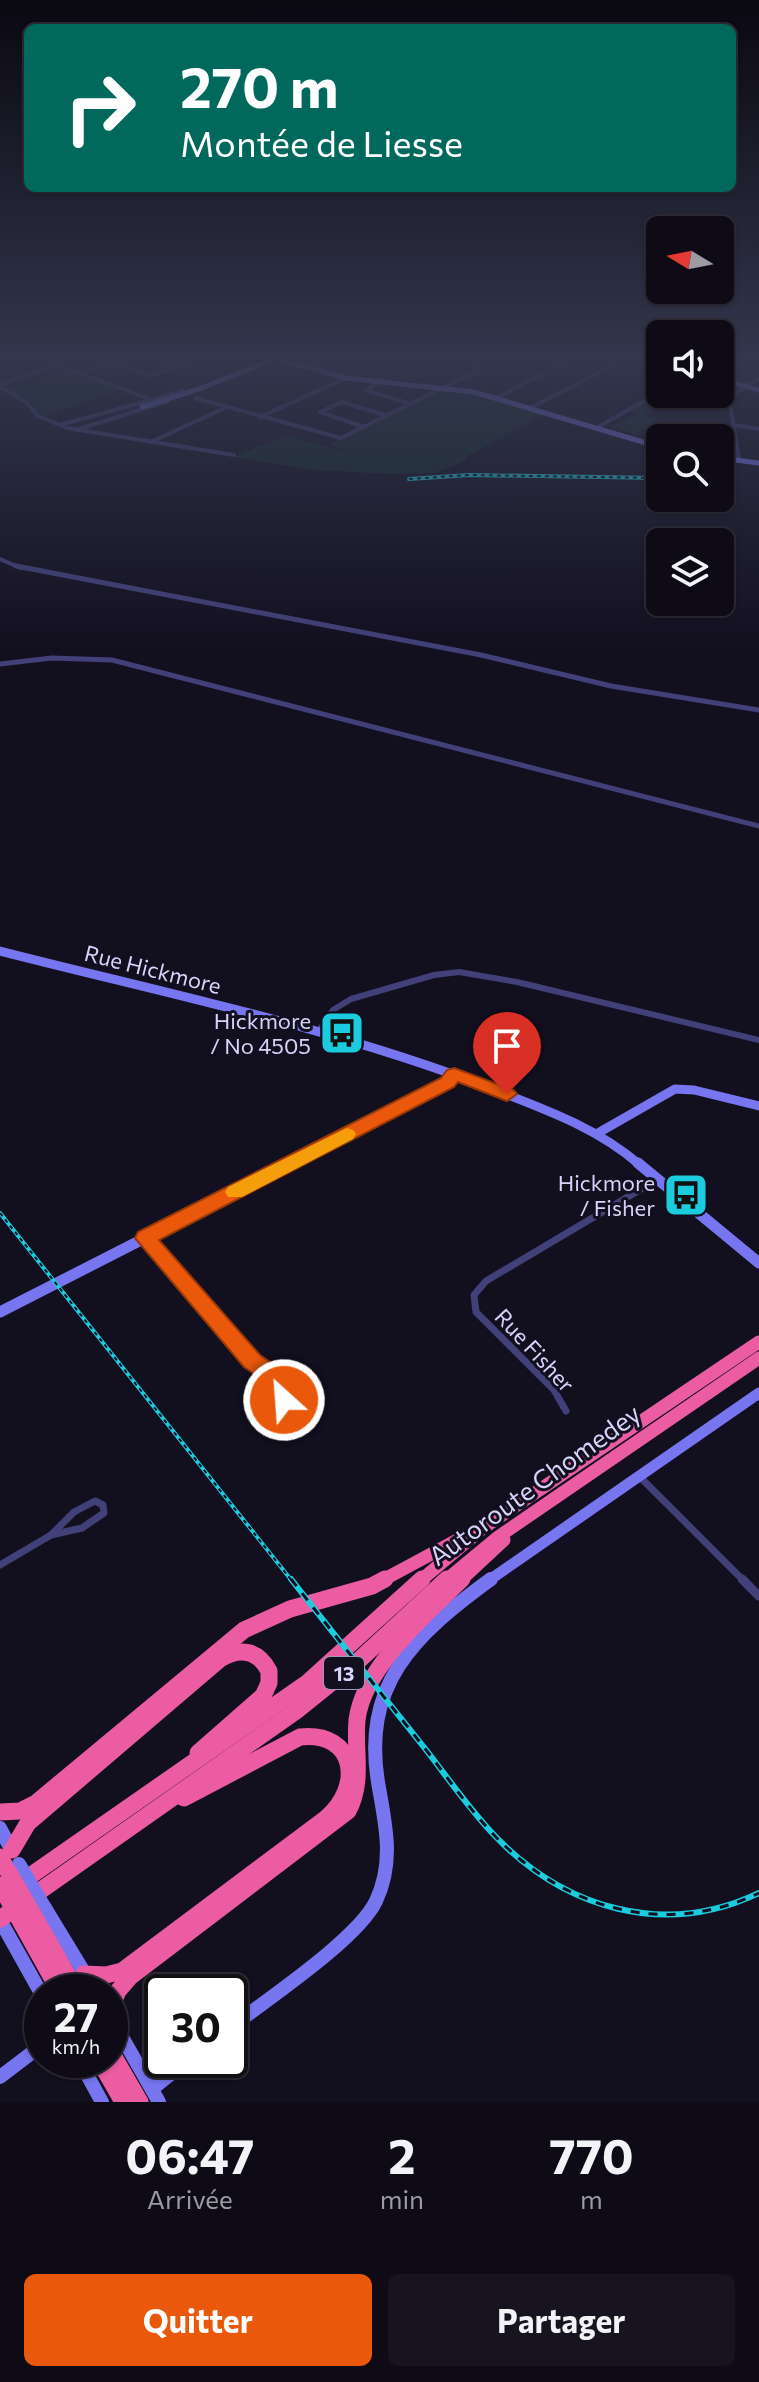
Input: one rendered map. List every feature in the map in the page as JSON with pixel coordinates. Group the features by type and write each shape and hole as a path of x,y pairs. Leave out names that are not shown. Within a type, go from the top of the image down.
{"highway":[{"name":"Autoroute Chomedey","path":"18,1920 137,1823 329,1686 462,1564 758,1346"},
{"name":"Autoroute Chomedey","path":"0,1897 307,1683 439,1564 503,1514 758,1346"},
{"path":"128,1979 348,1811 359,1782 357,1720 373,1677 390,1654 539,1507"},
{"path":"0,1812 15,1813 36,1803 244,1630 290,1609 347,1595 381,1582 503,1514"},
{"path":"50,1974 18,1920 8,1866 19,1834 220,1659 239,1651 260,1657 269,1675 263,1696 155,1790"},
{"path":"112,1974 122,1971 342,1804 349,1788 350,1770 343,1753 330,1742 314,1736 297,1738 137,1823"},
{"path":"18,1920 62,1974"},
{"path":"128,2072 150,2098"},
{"path":"109,2078 123,2102"}],"street":[{"path":"222,453 234,455"},
{"path":"738,453 739,460"},
{"path":"734,459 759,463"},
{"path":"0,559 27,570 481,655 627,689 759,710"},
{"path":"0,664 67,658 123,663 759,826"},
{"name":"Rue Hickmore","path":"0,951 318,1032 454,1074 598,1133 759,1263"},
{"path":"318,1032 333,1010 351,999 434,975 459,972 517,982 759,1040"},
{"path":"0,1312 447,1083 454,1074"},
{"path":"598,1133 675,1089 694,1090 759,1106"},
{"name":"Rue Fisher","path":"566,1411 554,1390 476,1312 471,1302 473,1294 486,1281 658,1179"},
{"path":"145,1238 252,1361 285,1383 289,1391 286,1398 277,1401 269,1397 262,1388 252,1361"},
{"path":"248,2014 350,1934 366,1916 382,1889 388,1864 389,1835 374,1758 373,1734 382,1695 400,1666 468,1595 759,1393"},
{"path":"639,1476 759,1596"},
{"path":"0,1565 51,1535 74,1512 91,1501 102,1503 104,1512 97,1520 51,1535"},
{"path":"0,1828 18,1920 35,1974"},
{"path":"18,1920 84,1974"},
{"path":"128,2053 150,2098 170,2078"},
{"path":"0,2077 24,2059"},
{"path":"89,2078 102,2102"}],"green space":[{"path":"243,453 473,453 466,457 468,460 435,473 392,474 315,470 234,457"}],"railway":[{"path":"409,479 469,475 646,478"},
{"path":"0,1213 292,1581"},
{"path":"291,1579 485,1825 523,1861 553,1882 585,1898 618,1909 653,1914 688,1913 724,1906 759,1893"}],"slow traffic":[{"path":"235,1192 347,1134"}],"place":[{"name":"Hickmore / No 4505","path":"342,1033"},
{"name":"Hickmore / Fisher","path":"686,1195"}],"route":[{"path":"284,1400 289,1391 285,1383 252,1361 145,1238 447,1083 454,1074 507,1094"}]}
